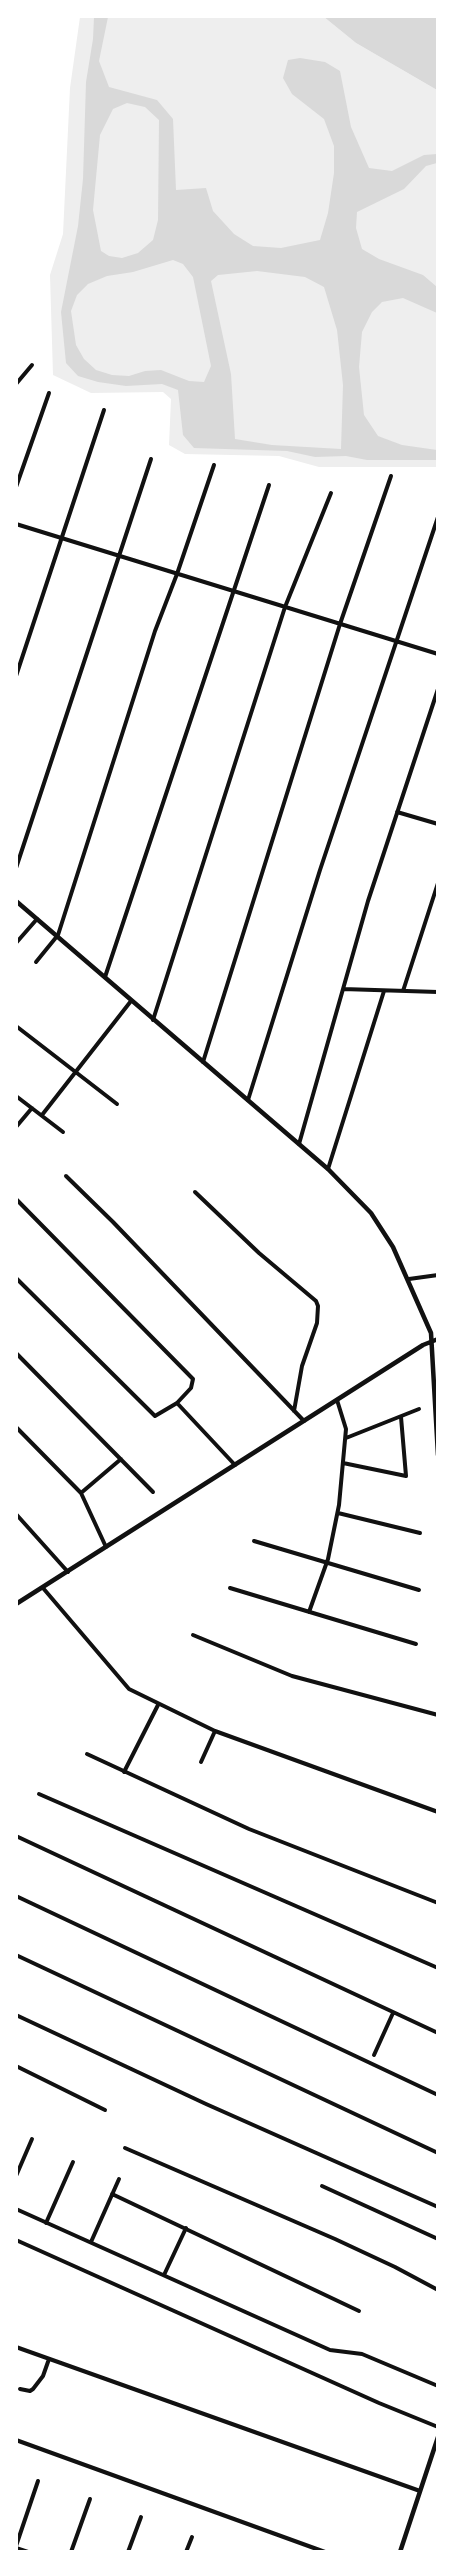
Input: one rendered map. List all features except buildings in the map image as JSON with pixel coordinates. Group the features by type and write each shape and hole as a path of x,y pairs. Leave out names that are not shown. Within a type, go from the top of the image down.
{"street":[{"path":"16,384 32,365"},
{"path":"16,487 49,393"},
{"path":"16,676 104,410"},
{"path":"16,868 151,459"},
{"path":"36,962 58,935 155,631 214,465"},
{"path":"203,1062 340,624 391,476"},
{"path":"105,977 269,485"},
{"path":"153,1020 285,607 331,493"},
{"path":"248,1100 438,517"},
{"path":"16,524 438,654"},
{"path":"298,1145 397,812 438,689"},
{"path":"397,812 438,824"},
{"path":"403,991 438,884"},
{"path":"16,901 328,1169 370,1213 385,1233 409,1279 435,1340 438,1455"},
{"path":"16,943 37,919"},
{"path":"344,989 438,992"},
{"path":"328,1169 384,991"},
{"path":"42,1115 131,1001"},
{"path":"16,1026 117,1104"},
{"path":"16,1096 63,1132"},
{"path":"16,1127 32,1108"},
{"path":"66,1176 304,1421"},
{"path":"195,1192 268,1260 316,1300 319,1312 317,1323 302,1366 294,1411"},
{"path":"16,1199 193,1379 194,1383 177,1403 158,1416 151,1413 16,1278"},
{"path":"409,1279 438,1275"},
{"path":"17,1603 435,1340"},
{"path":"16,1353 153,1492"},
{"path":"309,1612 327,1563 338,1513 346,1429 338,1400"},
{"path":"177,1403 236,1466"},
{"path":"346,1438 419,1409"},
{"path":"343,1463 406,1476 401,1417"},
{"path":"16,1427 81,1493 106,1547"},
{"path":"81,1493 121,1459"},
{"path":"338,1513 420,1533"},
{"path":"16,1514 68,1572"},
{"path":"254,1541 419,1590"},
{"path":"43,1588 121,1682 158,1705 215,1731 438,1812"},
{"path":"230,1588 416,1644"},
{"path":"193,1635 292,1676 438,1715"},
{"path":"124,1772 158,1705"},
{"path":"201,1762 215,1731"},
{"path":"87,1754 249,1829 438,1903"},
{"path":"39,1794 438,1968"},
{"path":"16,1836 438,2032"},
{"path":"16,1896 438,2095"},
{"path":"16,1955 438,2153"},
{"path":"374,2055 393,2013"},
{"path":"16,2015 206,2104 438,2207"},
{"path":"16,2066 105,2110"},
{"path":"16,2176 32,2139"},
{"path":"125,2148 335,2239 438,2290"},
{"path":"46,2223 73,2162"},
{"path":"91,2242 119,2179"},
{"path":"322,2186 438,2239"},
{"path":"112,2194 359,2311"},
{"path":"16,2209 330,2350 362,2354 438,2386"},
{"path":"164,2275 186,2228"},
{"path":"16,2240 379,2403 438,2427"},
{"path":"16,2347 420,2491"},
{"path":"20,2389 30,2391 33,2389 43,2376 49,2359"},
{"path":"400,2552 436,2451 438,2437"},
{"path":"16,2440 325,2552"},
{"path":"28,2552 16,2547 38,2481"},
{"path":"71,2552 90,2499"},
{"path":"128,2552 141,2517"},
{"path":"186,2552 192,2536"}],"shaded area":[{"path":"80,17 324,17 356,43 437,90 437,467 319,467 279,456 185,454 169,445 171,399 163,392 91,393 53,375 50,275 63,234 70,88"},
{"path":"94,17 108,17 99,61 109,87 157,100 173,119 176,190 206,188 213,211 234,234 253,246 281,248 320,240 328,213 334,173 334,146 324,119 292,94 283,78 288,60 300,58 325,62 340,71 351,127 369,168 392,171 424,155 437,154 437,163 426,166 404,189 357,212 356,228 362,249 379,259 423,275 437,287 437,313 403,298 382,302 372,312 362,332 359,367 364,415 378,436 402,445 437,450 437,460 367,460 346,456 315,457 287,451 194,448 183,435 178,390 162,384 126,386 98,382 78,376 66,363 61,312 78,226 83,179 86,82","holes":["127,103 145,107 159,120 158,220 153,240 138,253 122,258 109,256 101,251 93,210 100,135 113,109","173,260 183,264 193,277 211,366 204,382 189,381 161,370 145,371 129,376 112,375 96,370 84,359 76,345 71,311 77,295 88,284 107,276 133,272","257,271 305,277 324,287 337,330 343,385 341,449 272,445 235,439 231,374 211,281 218,275"]},
{"path":"324,17 437,17 437,90 356,43"}]}
